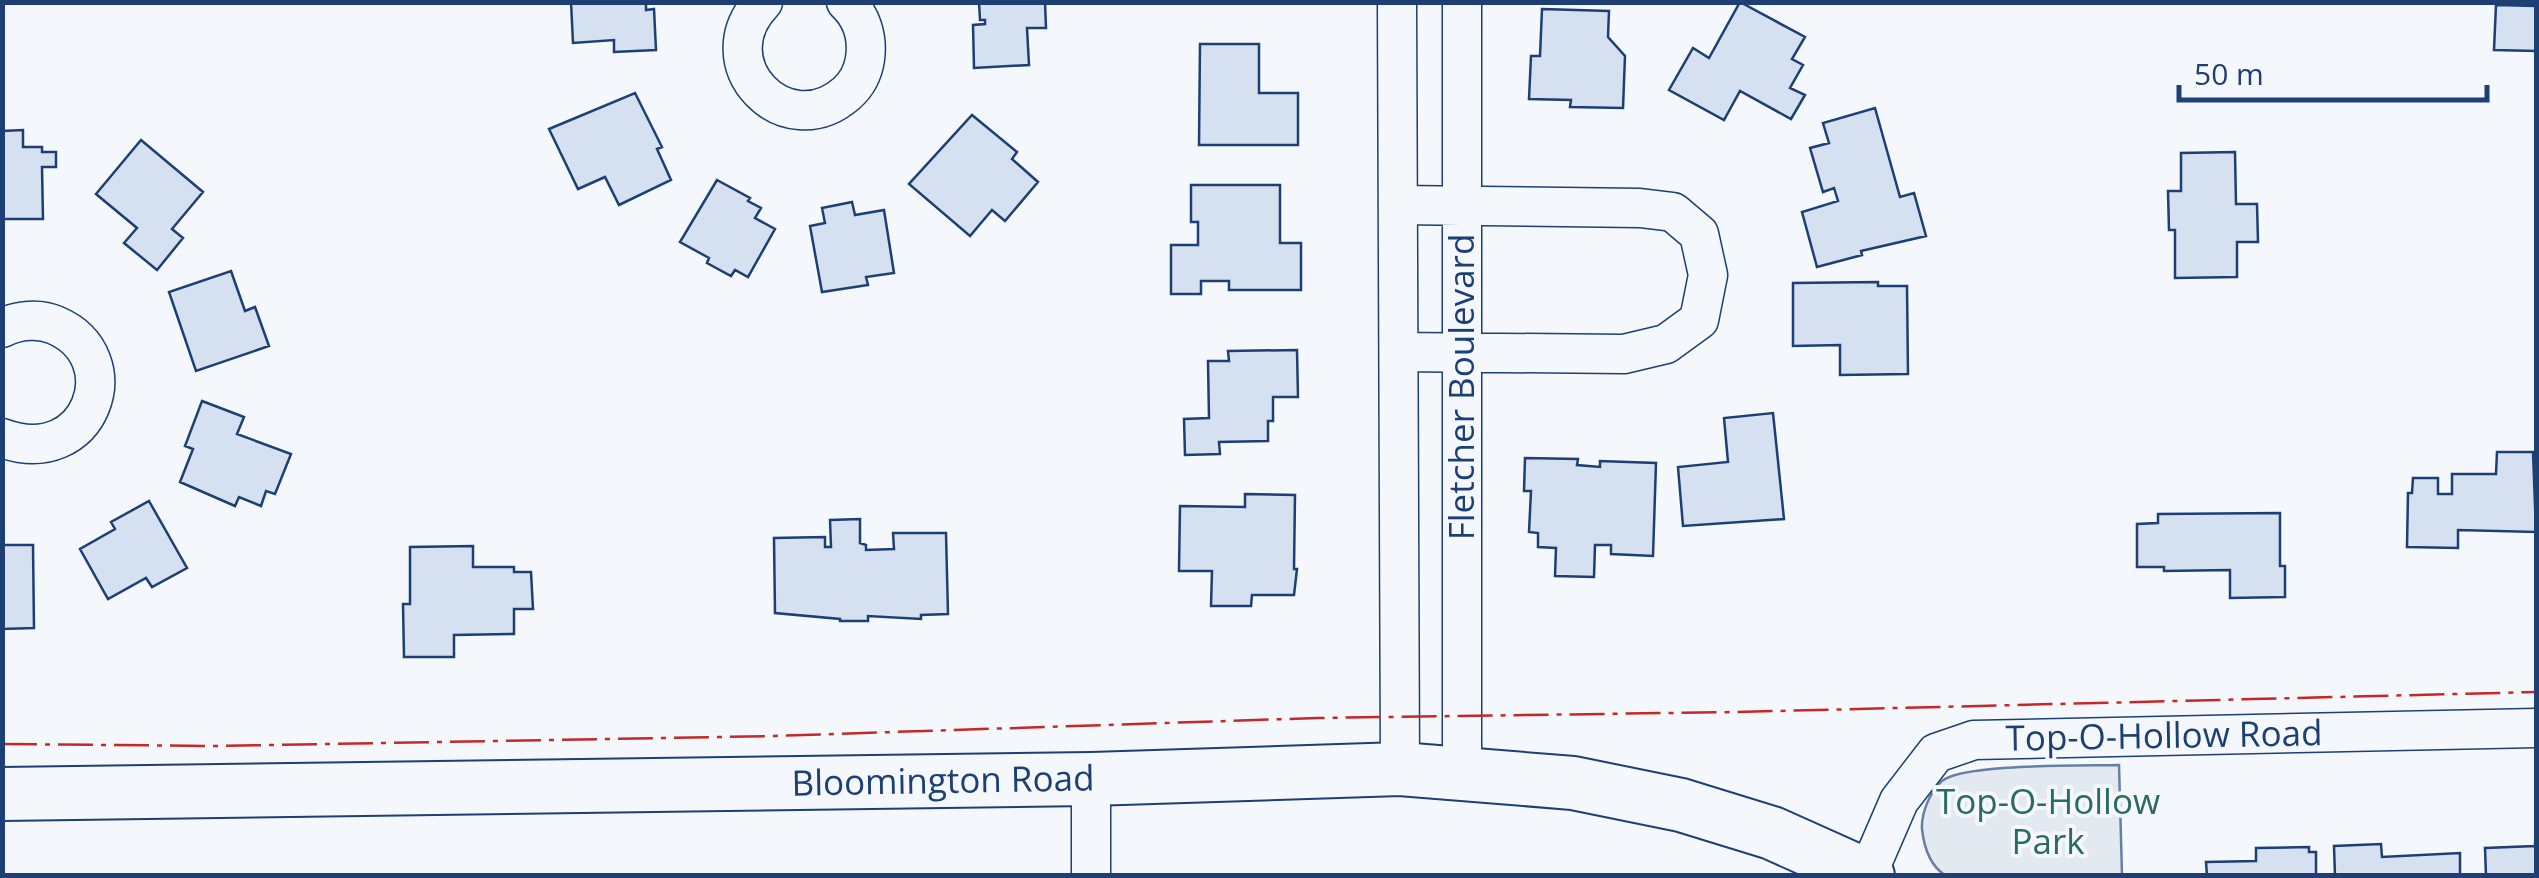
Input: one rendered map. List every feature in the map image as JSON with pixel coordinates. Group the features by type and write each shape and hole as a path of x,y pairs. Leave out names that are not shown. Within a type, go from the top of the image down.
{"street":[{"path":"763,2 748,20 742,58 760,93 797,110 818,109 838,100 854,86 864,68 867,46 862,25 846,2"},
{"name":"Fletcher Boulevard","path":"1397,2 1400,769"},
{"name":"Fletcher Boulevard","path":"1462,2 1462,772"},
{"path":"1398,205 1640,208 1673,212 1699,234 1708,275 1699,320 1666,344 1624,354 1398,352"},
{"path":"2,328 30,320 50,322 67,331 82,344 96,382 92,404 82,423 65,438 44,445 22,446 2,438"},
{"name":"Top-O-Hollow Road","path":"1867,875 1899,800 1936,753 1974,740 2536,728"},
{"name":"Bloomington Road","path":"2,794 1091,779 1400,769 1573,783 1681,804 1772,833 1867,875"},
{"path":"1090,876 1091,779"}],"green space":[{"name":"Top-O-Hollow Park","path":"2119,765 2122,875 1945,875 1928,855 1922,829 1925,810 1938,785 1954,775 1999,768"}],"building":[{"path":"571,2 646,2 646,10 654,9 656,50 614,52 614,40 573,43"},
{"path":"979,2 1045,2 1046,28 1027,28 1029,65 974,68 973,25 985,24 985,20 980,20"},
{"path":"1740,2 1805,37 1792,59 1803,65 1790,88 1805,95 1791,119 1740,91 1724,120 1669,90 1693,48 1709,58"},
{"path":"2496,5 2536,6 2536,51 2494,50"},
{"path":"1542,9 1609,11 1608,37 1625,56 1623,108 1570,107 1571,100 1529,99 1531,56 1540,56"},
{"path":"1200,44 1259,44 1259,93 1298,93 1298,145 1199,145"},
{"path":"635,93 662,147 657,149 671,180 619,205 605,177 578,189 549,129"},
{"path":"1875,108 1900,197 1914,193 1926,236 1861,251 1862,255 1817,267 1802,212 1838,201 1834,188 1823,192 1810,148 1829,143 1823,123"},
{"path":"972,115 1017,152 1012,159 1038,182 1005,221 992,210 970,236 909,184"},
{"path":"23,130 23,147 56,152 56,167 42,167 43,219 2,219 2,131"},
{"path":"141,140 203,192 172,229 183,238 157,270 124,243 137,228 96,194"},
{"path":"2235,152 2236,204 2257,204 2258,242 2237,242 2237,277 2175,278 2175,230 2169,230 2168,191 2181,191 2181,153"},
{"path":"717,180 750,198 748,201 761,208 755,218 775,229 748,277 735,270 731,276 680,242"},
{"path":"1191,185 1280,185 1280,243 1301,243 1301,290 1229,290 1229,281 1201,281 1201,294 1171,294 1171,245 1198,245 1198,222 1191,222"},
{"path":"852,202 855,215 884,210 894,273 866,277 868,285 822,292 810,226 825,223 822,208"},
{"path":"231,271 245,311 255,307 269,346 196,371 169,292"},
{"path":"1878,282 1878,286 1907,286 1908,374 1840,375 1840,345 1793,346 1793,283"},
{"path":"1297,350 1298,397 1273,397 1268,441 1219,442 1220,454 1185,455 1184,419 1209,418 1208,361 1229,361 1228,351"},
{"path":"202,401 244,417 237,434 291,454 275,494 266,491 261,506 239,497 235,506 180,482 193,449 185,446"},
{"path":"1773,413 1784,519 1683,526 1678,467 1728,462 1724,418"},
{"path":"2497,452 2533,452 2536,532 2458,530 2458,548 2407,547 2408,493 2412,493 2413,478 2438,478 2438,494 2452,494 2452,474 2496,474"},
{"path":"1525,458 1578,459 1577,465 1600,467 1600,461 1656,463 1653,556 1611,554 1611,545 1595,545 1594,577 1555,576 1556,548 1538,547 1538,533 1529,532 1531,491 1524,491"},
{"path":"1245,494 1295,495 1294,595 1252,595 1251,606 1211,606 1212,571 1179,571 1180,506 1245,507"},
{"path":"149,501 187,568 152,587 146,578 108,599 80,549 115,529 111,522"},
{"path":"2280,513 2280,566 2285,566 2285,597 2230,598 2230,570 2164,571 2164,567 2137,567 2137,524 2158,523 2158,514"},
{"path":"860,519 860,543 866,545 866,550 894,549 893,533 946,533 948,614 921,615 921,619 868,616 868,621 840,621 775,613 774,538 825,537 825,547 831,547 830,520"},
{"path":"2,545 33,545 34,628 2,629"},
{"path":"473,546 473,567 514,567 514,572 531,572 533,609 514,609 514,634 454,635 454,657 404,657 403,604 410,604 410,547"},
{"path":"2535,842 2536,876 2486,876 2485,848 2535,846"},
{"path":"2381,844 2382,857 2460,853 2460,876 2335,876 2334,846"},
{"path":"2309,847 2309,852 2316,852 2316,876 2207,876 2206,862 2256,861 2256,848"}],"power":[{"path":"2,744 216,746 773,736 1317,718 2536,692"}]}
